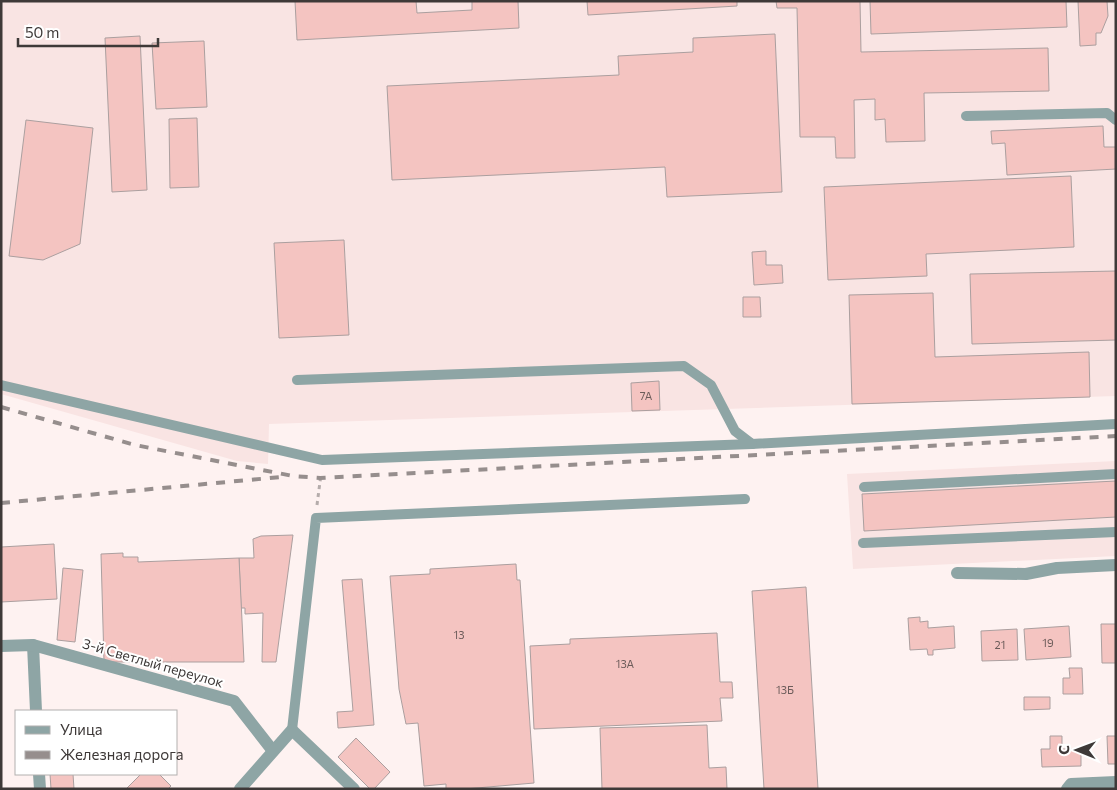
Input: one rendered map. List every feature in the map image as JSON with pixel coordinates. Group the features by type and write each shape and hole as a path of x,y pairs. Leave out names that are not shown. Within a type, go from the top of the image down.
{"street":[{"path":"957,573 1026,574 1057,568 1116,565"},
{"path":"33,645 36,710"},
{"name":"3-й Светлый переулок","path":"1,646 33,645 234,701 273,752"},
{"path":"240,789 292,730 354,789"},
{"path":"39,775 40,789"},
{"path":"1069,786 1116,782"}],"lane":[{"path":"966,116 1107,113 1116,120"},
{"path":"297,380 684,366 711,385 735,431 752,444"},
{"path":"1,385 322,460 752,444 1116,424"},
{"path":"864,487 1116,474"},
{"path":"292,730 316,518 745,499"},
{"path":"863,543 1116,532"}],"path":[{"path":"316,518 322,460"}],"shaded area":[{"path":"1,1 1116,1 1116,396 269,424 268,464 237,461 1,394"},
{"path":"1116,461 1116,556 853,569 847,474"}],"building":[{"path":"295,1 416,1 417,13 472,10 472,1 518,1 519,28 297,40"},
{"path":"587,1 737,1 737,6 588,15"},
{"path":"776,1 860,1 861,52 1048,48 1049,91 924,93 925,141 886,142 885,119 875,120 875,99 854,100 855,158 836,158 835,137 800,137 797,8 777,8"},
{"path":"870,1 1066,1 1067,27 871,34"},
{"path":"1078,1 1107,1 1108,16 1101,33 1096,33 1096,45 1080,46"},
{"path":"775,34 782,192 667,197 665,167 392,180 387,86 619,75 618,56 693,52 693,38"},
{"path":"140,36 147,190 112,192 105,38"},
{"path":"204,41 207,107 156,109 152,43"},
{"path":"197,118 199,187 170,188 169,119"},
{"path":"26,120 93,128 80,244 43,260 9,256"},
{"path":"1103,126 1104,147 1116,147 1116,169 1007,175 1005,143 992,144 991,131"},
{"path":"1071,176 1074,247 926,254 927,276 828,280 824,187"},
{"path":"344,240 349,335 279,338 274,243"},
{"path":"766,251 766,265 782,265 783,283 754,285 752,252"},
{"path":"1116,271 1116,340 972,344 970,274"},
{"path":"933,293 935,357 1089,352 1090,397 852,404 849,295"},
{"path":"743,297 760,297 761,317 743,317"},
{"path":"659,381 660,410 632,411 631,383"},
{"path":"1116,481 1116,517 864,531 862,494"},
{"path":"293,535 276,662 262,662 263,613 245,614 245,608 241,608 239,558 254,558 253,539 261,536"},
{"path":"54,544 57,599 1,602 1,547"},
{"path":"123,553 123,557 138,557 138,562 239,558 244,662 104,662 101,554"},
{"path":"516,564 517,580 520,580 534,783 465,789 446,789 446,784 424,786 418,723 406,724 399,689 390,576 430,574 430,569"},
{"path":"63,568 83,570 75,642 57,640"},
{"path":"362,579 374,725 338,728 337,712 353,711 342,580"},
{"path":"806,587 818,789 764,789 752,591"},
{"path":"920,617 920,622 928,621 928,628 954,626 955,648 933,650 933,655 928,655 927,649 910,650 908,618"},
{"path":"1101,624 1116,624 1116,663 1102,663"},
{"path":"1069,626 1071,657 1026,660 1024,629"},
{"path":"1017,629 1018,660 982,661 981,631"},
{"path":"717,633 720,682 732,682 733,698 720,698 722,721 534,729 530,646 570,644 570,639"},
{"path":"1069,668 1082,668 1083,694 1063,694 1063,678 1070,678"},
{"path":"1024,697 1050,697 1050,709 1024,710"},
{"path":"707,725 709,768 726,767 727,789 602,789 600,728"},
{"path":"1050,736 1062,736 1062,749 1081,749 1081,766 1042,767 1041,749 1050,749"},
{"path":"1107,736 1116,736 1116,764 1108,764"},
{"path":"356,738 390,772 374,789 370,789 338,757"},
{"path":"50,775 73,775 74,789 51,789"},
{"path":"140,775 160,775 171,786 168,789 126,789"}],"railway":[{"path":"1,407 135,445 293,476 320,478 1116,436"},
{"path":"1,503 281,477"}]}
